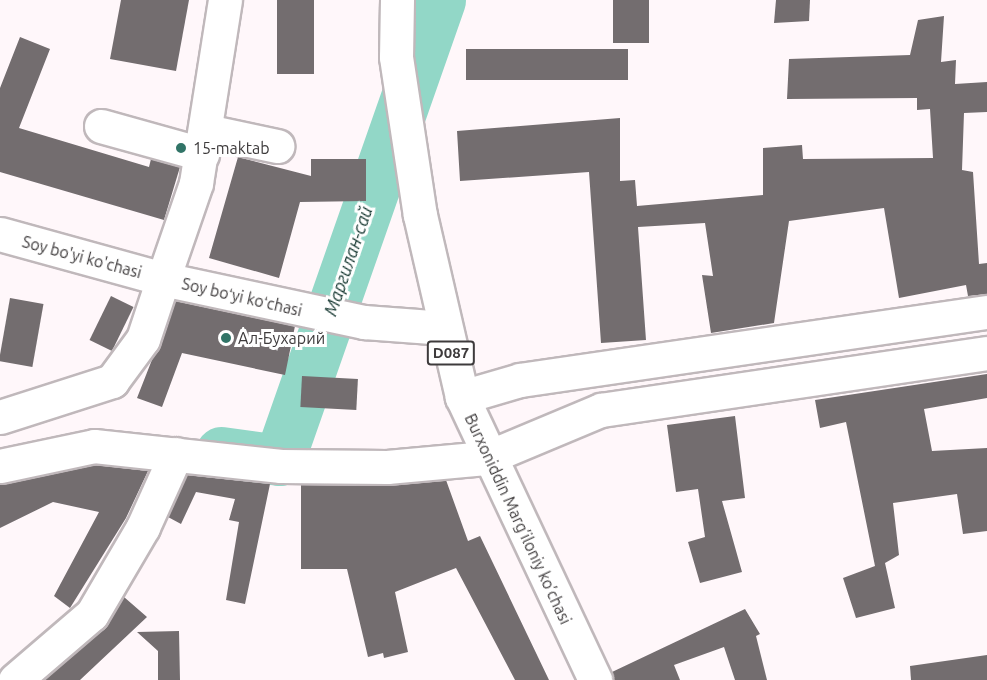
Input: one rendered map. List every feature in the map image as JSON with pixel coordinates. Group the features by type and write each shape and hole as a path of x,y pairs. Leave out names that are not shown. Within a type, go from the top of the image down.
{"street":[{"path":"163,279 204,143 225,0"},
{"name":"Burxoniddin Marg’iloniy ko’chasi","path":"397,0 401,91 420,215 462,397 486,458 595,680"},
{"path":"101,126 204,143 277,146"},
{"name":"Soy bo'yi ko'chasi","path":"0,234 163,279"},
{"name":"Soy boʻyi koʻchasi","path":"0,417 112,381 143,339 163,279 301,311 364,322 445,328"},
{"path":"462,397 520,380 987,312"},
{"path":"0,466 94,446 293,466 387,467 486,458 601,410 987,353"},
{"path":"15,680 92,614 144,527 176,454"}],"building":[{"path":"121,0 189,0 176,71 110,59"},
{"path":"277,0 314,0 314,74 277,74"},
{"path":"613,0 649,0 649,43 613,43"},
{"path":"776,0 810,0 809,21 774,23"},
{"path":"944,16 941,62 956,60 955,84 987,82 987,112 964,113 962,170 973,172 979,264 987,263 987,294 968,296 966,285 899,298 884,208 789,221 774,323 711,333 702,275 713,276 705,223 638,227 646,340 601,343 589,172 460,181 457,131 620,118 620,181 635,180 637,206 763,195 763,148 802,145 803,159 933,158 930,109 917,110 917,98 787,99 789,59 910,55 918,20"},
{"path":"20,37 50,49 19,128 149,167 151,159 180,167 164,220 0,172 0,88"},
{"path":"466,49 628,49 628,80 466,80"},
{"path":"238,157 311,176 311,159 366,159 366,201 300,202 279,278 209,258"},
{"path":"111,296 133,307 112,351 90,340"},
{"path":"10,298 43,304 32,367 0,361"},
{"name":"Ал-Бухарий","path":"175,301 295,326 285,375 182,353 162,407 137,398"},
{"path":"987,374 987,398 924,409 932,451 987,448 987,531 963,534 957,494 893,503 899,555 885,563 895,608 856,618 843,578 875,566 846,422 820,428 815,400"},
{"name":"Ал-Бухарий","path":"302,376 358,379 356,410 300,407"},
{"path":"735,416 745,498 722,501 742,572 700,583 688,542 705,537 698,489 676,492 667,425"},
{"path":"96,465 148,471 126,518 70,608 54,596 99,512 53,502 0,528 0,484"},
{"path":"187,475 270,484 245,604 226,600 239,522 229,520 235,499 196,492 181,524 168,517"},
{"path":"446,480 468,541 480,536 549,680 515,680 456,568 395,592 408,652 384,658 383,653 368,657 347,569 301,569 301,485"},
{"path":"124,597 147,617 80,680 44,680 104,628"},
{"path":"745,609 760,634 756,636 767,680 735,680 724,647 674,665 680,680 613,680 612,672"},
{"path":"179,631 180,680 158,680 158,651 137,632"},
{"path":"987,655 987,680 911,680 910,666"}],"waterway":[{"name":"Маргилан-сай","path":"221,452 279,460 440,0"}],"place":[{"name":"15-maktab","path":"181,148"},
{"name":"Ал-Бухарий","path":"226,338"}]}
